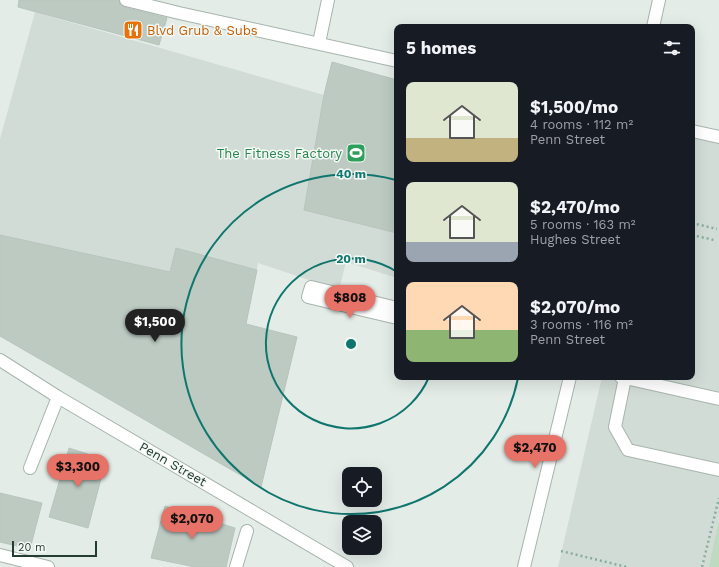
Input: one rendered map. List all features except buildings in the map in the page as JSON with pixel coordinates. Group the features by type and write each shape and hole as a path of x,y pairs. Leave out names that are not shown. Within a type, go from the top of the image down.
{"street":[{"path":"126,0 394,60"},
{"path":"318,43 328,0"},
{"path":"654,24 659,0"},
{"path":"695,132 719,137"},
{"path":"394,307 310,287 308,297 394,317"},
{"name":"Penn Street","path":"0,360 58,397 347,567"},
{"path":"524,567 569,380"},
{"path":"623,380 615,427 628,450 719,470"},
{"path":"644,380 719,399"},
{"path":"30,468 58,397"},
{"path":"236,567 247,532"},
{"path":"0,555 48,567"}],"path":[{"path":"695,225 717,229"},
{"path":"695,236 714,240"},
{"path":"702,567 719,498"},
{"path":"561,551 627,567"}],"shaded area":[{"path":"35,12 324,95 332,62 394,79 394,277 346,262 339,290 258,263 246,324 297,337 261,487 0,336 0,139"},
{"path":"695,132 719,137 719,567 558,567 601,380 695,380"}],"green space":[{"path":"719,521 719,567 709,567 709,566"}],"place":[{"name":"Blvd Grub & Subs","path":"133,30"},
{"name":"The Fitness Factory","path":"356,153"}]}
